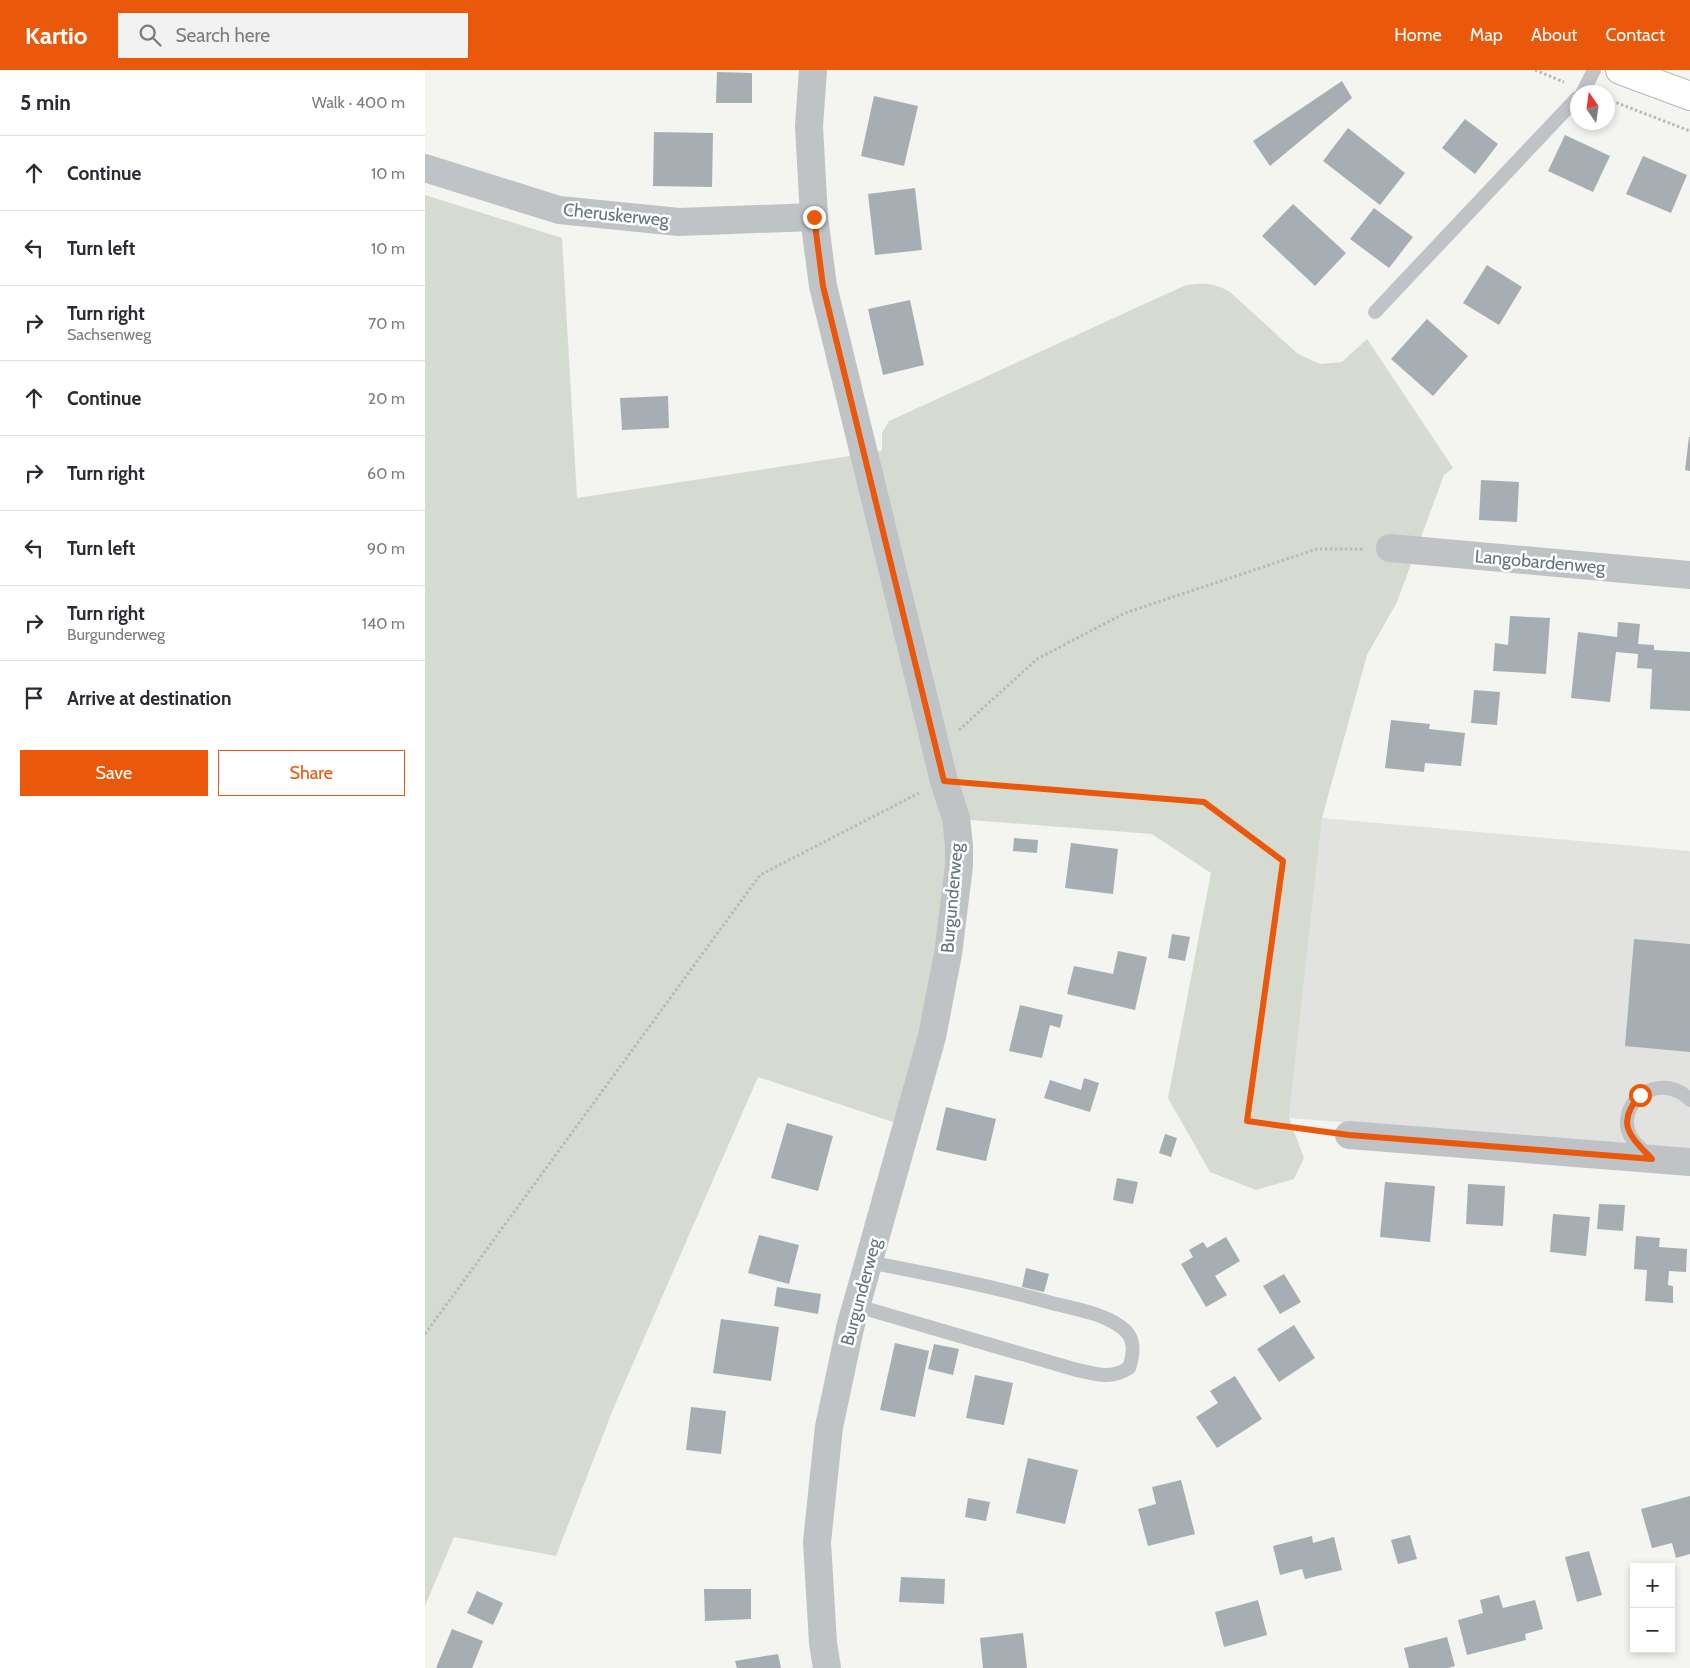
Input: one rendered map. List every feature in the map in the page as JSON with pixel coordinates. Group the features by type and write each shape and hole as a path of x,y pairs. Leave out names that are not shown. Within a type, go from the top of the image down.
{"main road":[{"path":"1620,70 1690,96"}],"street":[{"name":"Burgunderweg","path":"813,70 809,126 814,217 823,286 944,781 956,818 959,846 959,866 948,954 932,1036 857,1306 829,1428 817,1542 823,1644 827,1668"},
{"name":"Cheruskerweg","path":"425,168 559,210 679,222 814,217"},
{"name":"Langobardenweg","path":"1390,548 1690,575"},
{"path":"1349,1135 1690,1162"}],"lane":[{"path":"1586,85 1594,70"},
{"path":"1375,312 1570,105"},
{"path":"1652,1159 1631,1137 1628,1126 1633,1104 1640,1095 1650,1089 1662,1087 1673,1088 1690,1100"},
{"path":"857,1306 1077,1370 1101,1375 1117,1375 1129,1368 1134,1354 1131,1340 1122,1328 1097,1316 981,1285 869,1262"}],"path":[{"path":"1615,102 1690,131"},
{"path":"937,750 1037,659 1125,613 1317,550 1390,548"},
{"path":"425,1334 760,875 944,781 1204,802 1283,861 1247,1121 1349,1135"}],"shaded area":[{"path":"425,195 562,238 577,498 882,451 882,433 889,421 1186,285 1198,284 1213,285 1230,292 1298,354 1320,364 1342,362 1367,339 1453,468 1444,475 1397,602 1367,655 1322,818 1289,1118 1304,1158 1294,1179 1256,1190 1210,1172 1168,1098 1211,873 1152,834 970,820 973,849 972,868 961,956 946,1039 920,1131 758,1077 614,1407 556,1556 454,1537 425,1606"},
{"path":"1322,818 1690,851 1690,1150 1289,1118"}],"building":[{"path":"717,72 752,73 752,103 716,103"},
{"path":"1342,81 1352,98 1270,166 1253,141"},
{"path":"874,96 918,106 904,166 861,156"},
{"path":"1465,119 1498,144 1475,174 1442,148"},
{"path":"1348,128 1405,173 1380,205 1323,161"},
{"path":"654,132 713,133 712,187 653,186"},
{"path":"1565,135 1610,156 1593,192 1548,171"},
{"path":"1643,156 1687,175 1671,213 1626,194"},
{"path":"915,188 922,250 875,255 868,194"},
{"path":"1293,204 1346,253 1315,286 1262,236"},
{"path":"1374,208 1413,237 1389,268 1350,239"},
{"path":"1487,265 1522,287 1499,325 1463,303"},
{"path":"910,300 924,365 883,375 868,309"},
{"path":"1427,319 1468,356 1433,396 1391,359"},
{"path":"668,396 669,428 622,430 620,398"},
{"path":"1690,437 1690,471 1685,470"},
{"path":"1481,480 1519,482 1517,522 1479,520"},
{"path":"1510,616 1550,618 1546,674 1493,671 1495,643 1508,645"},
{"path":"1618,622 1640,624 1638,644 1654,645 1654,650 1690,652 1690,711 1650,709 1652,669 1637,668 1638,654 1616,652 1610,702 1571,698 1578,632 1617,637"},
{"path":"1474,690 1500,692 1497,725 1471,723"},
{"path":"1391,720 1430,724 1429,729 1465,733 1461,766 1425,763 1424,772 1385,768"},
{"path":"1014,838 1038,840 1037,853 1013,851"},
{"path":"1071,843 1118,849 1113,894 1065,888"},
{"path":"1172,934 1190,937 1185,961 1168,958"},
{"path":"1634,939 1690,944 1690,1052 1625,1046"},
{"path":"1118,951 1147,957 1135,1010 1067,994 1074,966 1113,974"},
{"path":"1020,1005 1063,1015 1060,1028 1050,1025 1042,1058 1009,1051"},
{"path":"1084,1078 1099,1083 1090,1112 1044,1098 1050,1080 1081,1090"},
{"path":"946,1107 996,1119 986,1161 936,1150"},
{"path":"787,1123 833,1136 818,1191 771,1178"},
{"path":"1165,1134 1177,1138 1171,1157 1159,1153"},
{"path":"1117,1178 1138,1182 1133,1204 1113,1200"},
{"path":"1385,1182 1435,1186 1430,1242 1380,1237"},
{"path":"1468,1184 1505,1186 1503,1226 1466,1224"},
{"path":"1599,1204 1625,1205 1623,1231 1597,1229"},
{"path":"1553,1214 1590,1217 1586,1256 1550,1252"},
{"path":"759,1235 799,1245 789,1284 748,1273"},
{"path":"1636,1236 1660,1238 1659,1247 1687,1249 1686,1272 1669,1271 1668,1285 1673,1286 1673,1303 1645,1301 1647,1270 1634,1269"},
{"path":"1226,1237 1240,1261 1215,1276 1227,1295 1206,1307 1181,1264 1193,1257 1189,1250 1203,1242 1207,1248"},
{"path":"1026,1268 1049,1274 1044,1292 1022,1287"},
{"path":"1284,1274 1301,1302 1280,1314 1263,1286"},
{"path":"777,1287 821,1294 818,1314 774,1306"},
{"path":"721,1319 779,1327 771,1381 713,1373"},
{"path":"1294,1325 1315,1358 1279,1382 1257,1349"},
{"path":"895,1343 929,1351 915,1417 880,1410"},
{"path":"934,1344 959,1349 953,1375 928,1369"},
{"path":"975,1375 1013,1383 1004,1425 966,1418"},
{"path":"1235,1376 1262,1419 1217,1448 1196,1417 1218,1403 1210,1391"},
{"path":"691,1407 726,1411 721,1454 686,1450"},
{"path":"1028,1458 1078,1470 1065,1524 1016,1513"},
{"path":"1181,1480 1195,1534 1148,1546 1138,1509 1156,1504 1152,1487"},
{"path":"1690,1496 1690,1554 1676,1558 1672,1543 1652,1548 1641,1509"},
{"path":"968,1498 990,1502 986,1521 965,1517"},
{"path":"1410,1535 1417,1559 1398,1564 1391,1540"},
{"path":"1312,1536 1313,1543 1334,1537 1342,1570 1305,1579 1302,1569 1280,1575 1273,1546"},
{"path":"1589,1551 1602,1595 1577,1602 1565,1557"},
{"path":"901,1577 945,1579 944,1604 899,1602"},
{"path":"704,1589 751,1589 751,1619 705,1621"},
{"path":"477,1591 503,1603 493,1625 467,1613"},
{"path":"1499,1595 1503,1608 1535,1600 1543,1629 1525,1634 1526,1640 1467,1655 1458,1620 1483,1613 1480,1600"},
{"path":"1258,1600 1267,1635 1224,1647 1215,1612"},
{"path":"452,1629 483,1641 472,1668 436,1668"},
{"path":"1023,1633 1027,1668 983,1668 980,1638"},
{"path":"1447,1637 1455,1666 1448,1668 1409,1668 1404,1648"},
{"path":"778,1654 781,1668 737,1668 735,1661"}],"route":[{"path":"814,217 823,286 944,781 1204,802 1283,861 1247,1121 1349,1135 1652,1159 1631,1137 1628,1126 1633,1104 1640,1095"}]}
